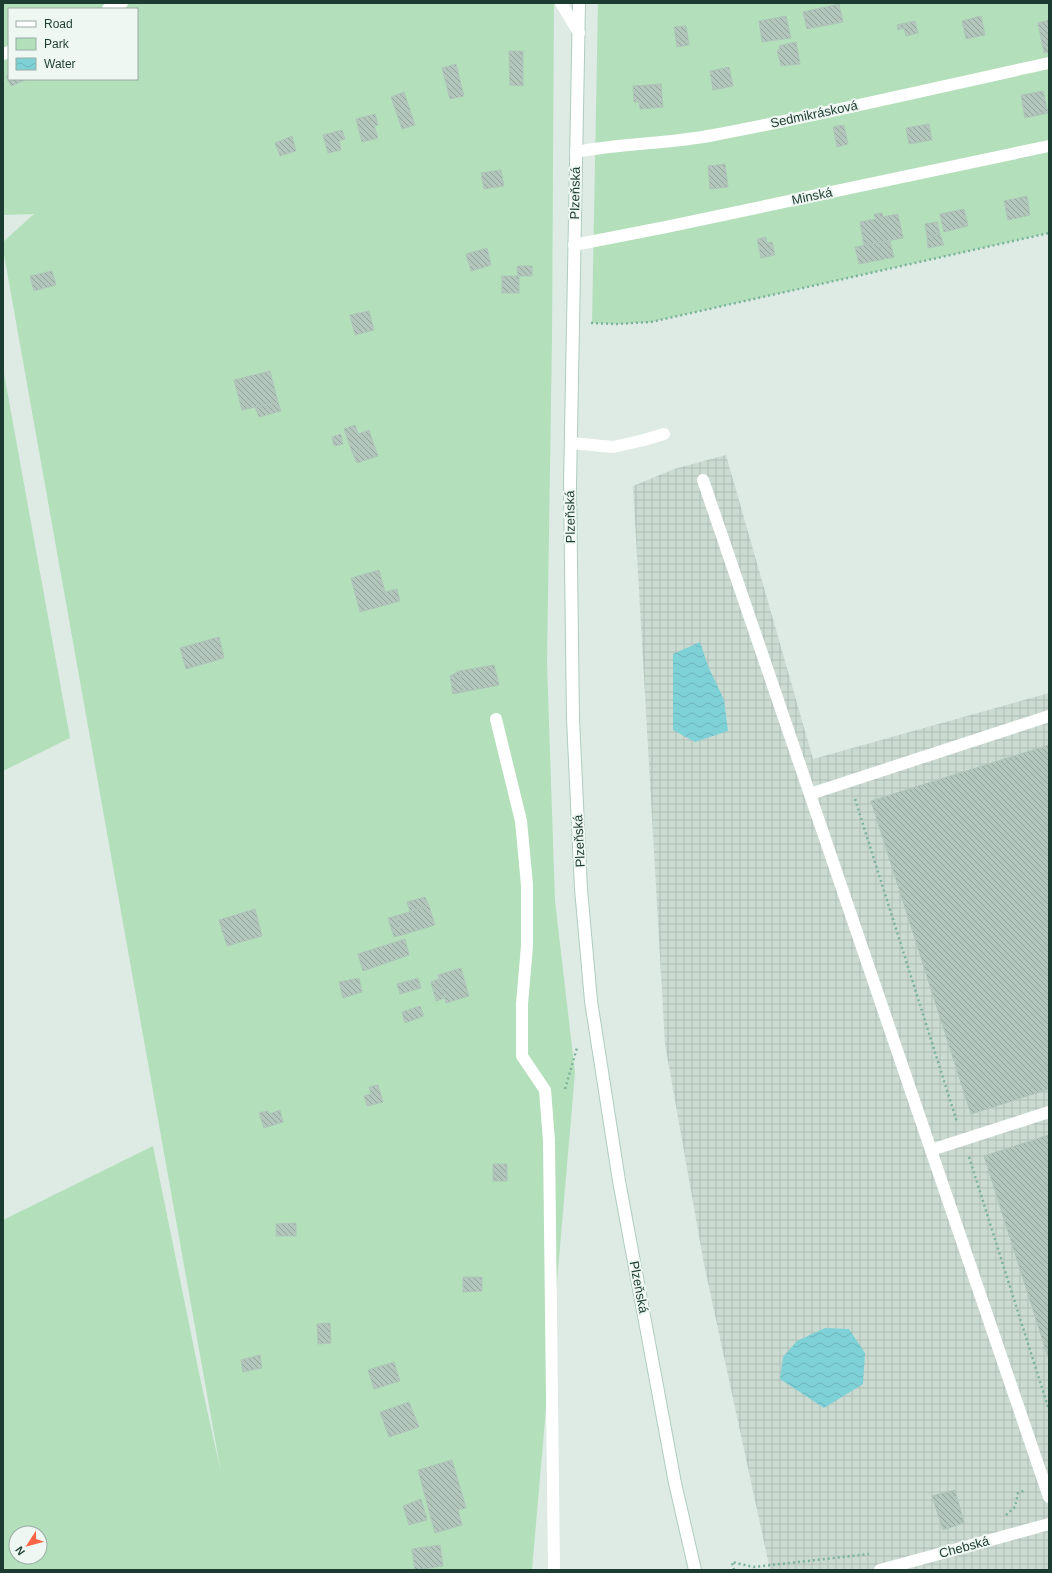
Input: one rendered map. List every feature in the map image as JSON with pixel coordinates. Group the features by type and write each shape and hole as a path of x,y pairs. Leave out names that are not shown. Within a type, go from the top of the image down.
{"main road":[{"path":"110,8 122,3"},
{"path":"561,3 578,33"},
{"name":"Plzeňská","path":"579,3 570,486 573,719 582,889 591,1001 622,1197 675,1482 695,1570"},
{"name":"Sedmikrásková","path":"576,152 595,148 651,144 713,136 1049,63"},
{"name":"Minská","path":"574,245 1049,146"},
{"path":"571,443 613,447 664,434"},
{"path":"703,480 1049,1497"},
{"path":"810,794 1049,716"},
{"path":"496,719 521,821 527,885 527,946 522,1004 522,1056 545,1090 549,1141 554,1570"},
{"path":"931,1150 1049,1112"},
{"name":"Chebská","path":"880,1570 1049,1524"}],"path":[{"path":"573,324 651,322 1049,234"},
{"path":"849,781 1049,1410"},
{"path":"565,1090 578,1046"},
{"path":"1004,1516 1015,1507 1018,1493 1030,1489"},
{"path":"734,1570 732,1562 754,1567 876,1553"}],"shaded area":[{"path":"726,455 813,759 1049,693 1049,1570 770,1570 704,1264 665,1044 633,486 674,469"}],"green space":[{"path":"3,3 554,3 552,337 547,663 555,901 575,1073 532,1570 3,1570 3,1220 153,1146 221,1473 3,249 3,242 34,214 3,215"},
{"path":"598,3 1049,3 1049,233 651,322 616,324 592,323"},
{"path":"3,368 70,738 3,771"}],"water":[{"path":"700,642 708,666 724,700 728,731 695,742 673,730 673,654"},
{"path":"825,1328 849,1329 865,1353 863,1384 824,1408 780,1379 783,1357 797,1341"}],"building":[{"path":"839,4 843,22 807,29 803,12"},
{"path":"786,16 791,38 762,42 759,21"},
{"path":"981,16 985,35 966,39 962,21"},
{"path":"1049,20 1049,52 1044,53 1038,23"},
{"path":"915,21 918,33 906,36 904,28 898,30 897,25"},
{"path":"686,26 689,45 677,47 674,27"},
{"path":"796,42 800,64 781,66 777,50 780,50 779,46"},
{"path":"509,51 523,51 523,86 510,85"},
{"path":"456,64 464,96 450,99 442,68"},
{"path":"729,67 733,86 713,90 710,71"},
{"path":"8,80 25,80 11,86"},
{"path":"661,84 663,107 640,109 639,102 634,102 633,86"},
{"path":"1043,91 1048,113 1025,118 1021,95"},
{"path":"404,92 415,125 402,129 391,97"},
{"path":"375,114 378,125 374,126 378,138 362,142 356,119"},
{"path":"929,124 932,140 909,144 906,128"},
{"path":"844,125 848,144 837,147 833,127"},
{"path":"342,130 345,139 339,141 341,150 328,153 323,135"},
{"path":"292,136 296,151 280,156 275,143"},
{"path":"725,164 728,187 710,189 708,166"},
{"path":"501,170 504,186 484,189 481,173"},
{"path":"1027,196 1030,215 1008,220 1004,201"},
{"path":"964,209 968,226 944,232 940,214"},
{"path":"882,213 883,217 898,214 903,238 864,245 860,222 876,219 874,214"},
{"path":"937,222 940,234 927,236 925,224"},
{"path":"940,234 944,245 928,248 927,236"},
{"path":"766,237 767,243 772,242 775,255 761,258 757,239"},
{"path":"890,241 894,257 859,264 855,247"},
{"path":"487,248 491,265 471,271 466,254"},
{"path":"517,266 532,266 532,276 518,276"},
{"path":"52,271 56,285 34,291 30,276"},
{"path":"502,276 519,276 519,293 502,293"},
{"path":"369,311 374,330 355,335 350,315"},
{"path":"270,371 278,402 242,410 234,380"},
{"path":"278,402 281,411 259,417 255,407"},
{"path":"355,425 358,434 369,430 374,445 352,452 344,429"},
{"path":"341,434 343,444 334,446 332,437"},
{"path":"374,445 378,456 357,463 352,452"},
{"path":"379,570 385,592 397,589 400,601 360,612 351,578"},
{"path":"219,637 224,658 186,669 180,648"},
{"path":"494,665 499,685 463,692 459,671"},
{"path":"459,671 463,692 453,694 450,676"},
{"path":"1049,745 1049,1089 971,1114 871,801"},
{"path":"425,897 429,906 410,911 407,902"},
{"path":"429,906 435,925 402,935 396,916"},
{"path":"255,909 262,936 227,946 219,920"},
{"path":"396,916 402,935 394,937 388,918"},
{"path":"405,939 409,955 363,971 358,954"},
{"path":"461,968 469,996 446,1003 438,975"},
{"path":"359,978 362,992 343,998 339,982"},
{"path":"418,978 421,988 400,994 397,984"},
{"path":"439,979 445,998 436,1001 431,982"},
{"path":"420,1006 424,1016 405,1023 402,1012"},
{"path":"378,1085 383,1102 367,1106 364,1096 371,1094 369,1087"},
{"path":"280,1110 283,1122 264,1128 259,1113 268,1111 269,1114"},
{"path":"1049,1135 1049,1360 984,1156"},
{"path":"493,1164 507,1164 507,1181 493,1181"},
{"path":"296,1223 296,1236 276,1236 276,1224"},
{"path":"463,1277 482,1277 482,1291 463,1292"},
{"path":"330,1323 331,1343 318,1344 317,1324"},
{"path":"260,1355 262,1368 243,1372 241,1360"},
{"path":"394,1362 400,1381 374,1389 368,1370"},
{"path":"409,1402 419,1427 389,1437 380,1412"},
{"path":"452,1460 466,1508 458,1510 462,1525 435,1533 418,1470"},
{"path":"955,1490 964,1523 943,1530 932,1496"},
{"path":"421,1499 427,1520 409,1525 403,1506"},
{"path":"440,1545 443,1566 415,1570 412,1549"}]}
